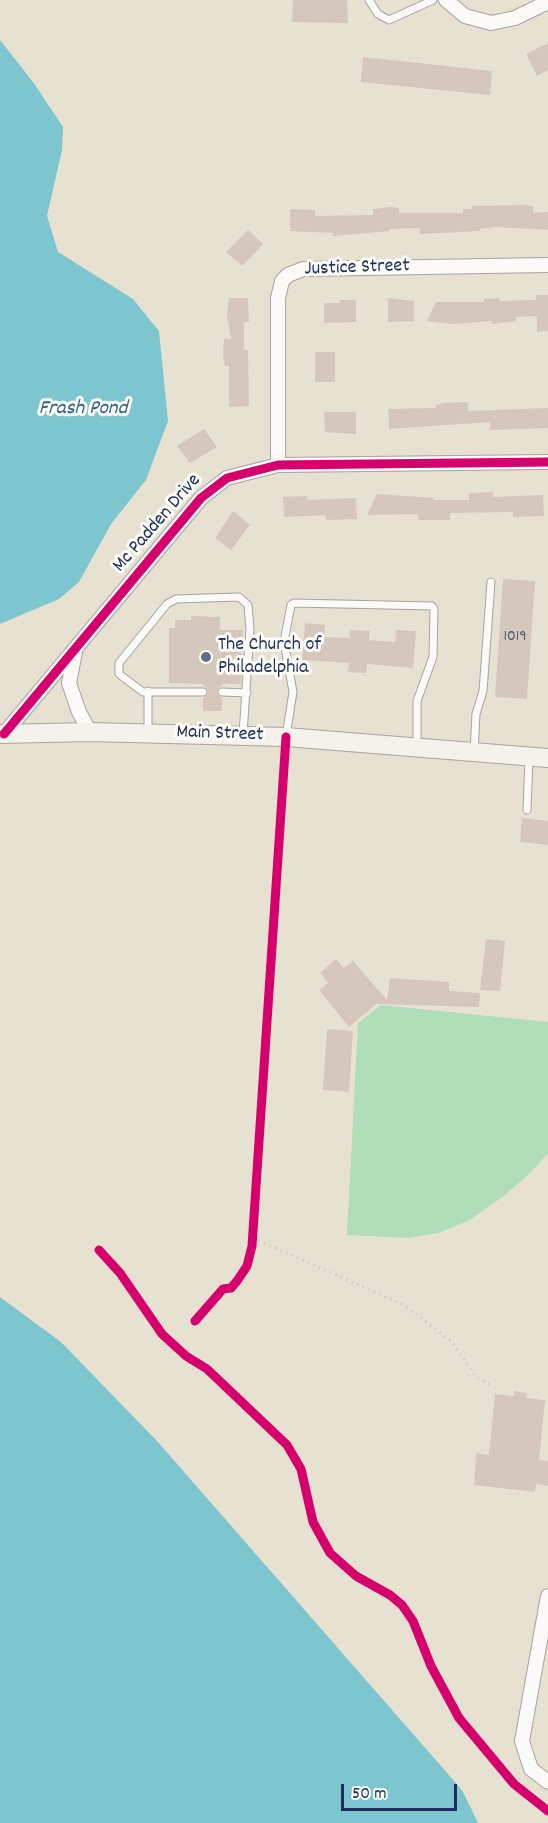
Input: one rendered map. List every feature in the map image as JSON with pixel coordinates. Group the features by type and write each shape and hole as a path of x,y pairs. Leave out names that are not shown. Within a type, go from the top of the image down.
{"main road":[{"name":"Main Street","path":"2,734 90,732 286,737 548,758"}],"street":[{"path":"446,0 465,16 491,23 515,18 548,2"},
{"name":"Justice Street","path":"278,465 278,298 282,281 288,275 303,269 548,265"},
{"name":"Mc Padden Drive","path":"2,734 201,498 216,484 239,473 278,465 548,462"},
{"name":"Mc Padden Drive","path":"75,650 69,683 79,712 90,732"},
{"path":"548,1596 522,1741 531,1769 548,1782"}],"lane":[{"path":"369,0 378,14 389,20 433,0"},
{"path":"474,752 476,714 483,691 491,582"},
{"path":"203,692 143,692 118,674 119,663 167,603 176,598 239,597 248,605 247,693 243,736"},
{"path":"286,737 293,692 284,642 291,605 294,603 432,606 435,628 433,657 417,701 417,747"},
{"path":"147,691 148,733"},
{"path":"222,692 247,693"},
{"path":"527,810 530,756"}],"path":[{"path":"254,1227 253,1242 404,1305 452,1341 475,1376 492,1386"}],"green space":[{"path":"381,1005 548,1022 548,1153 505,1195 470,1220 438,1233 408,1238 347,1235 358,1023"}],"water":[{"name":"Frash Pond","path":"0,40 33,82 63,127 62,150 47,216 58,252 133,299 159,331 168,421 146,480 111,524 79,582 59,599 0,624"},
{"path":"0,1297 61,1342 157,1441 462,1790 478,1823 0,1823"}],"building":[{"path":"293,0 347,0 348,23 292,22"},
{"path":"548,43 548,70 537,76 526,54"},
{"path":"363,57 492,71 490,95 361,82"},
{"path":"472,206 533,206 533,213 548,212 548,230 495,227 480,229 480,231 420,234 420,228 389,229 390,231 333,236 333,233 290,231 290,209 315,210 315,216 373,215 373,209 391,207 399,208 399,213 463,213 463,209 472,209"},
{"path":"248,230 263,244 242,266 226,252"},
{"path":"536,295 548,295 548,331 537,332 537,316 516,317 516,321 492,324 492,321 453,324 427,321 436,302 484,302 484,299 499,298 500,301 536,300"},
{"path":"229,298 248,298 249,322 244,322 244,350 248,350 249,406 229,407 229,366 225,366 223,356 224,339 231,339 227,315"},
{"path":"388,298 414,301 414,321 388,322"},
{"path":"340,300 356,300 356,322 324,323 324,303 340,303"},
{"path":"315,352 335,352 335,382 315,382"},
{"path":"468,402 468,411 548,408 548,428 490,430 490,422 389,429 388,409 436,408 436,405 445,403"},
{"path":"324,412 356,412 356,434 325,432"},
{"path":"204,429 217,447 190,463 177,446"},
{"path":"493,492 493,497 543,495 544,516 513,517 513,512 450,513 450,520 418,520 418,514 367,515 377,494 434,498 434,500 469,500 469,493"},
{"path":"307,496 307,500 356,498 357,519 326,520 326,515 284,517 283,497"},
{"path":"233,511 250,525 231,550 215,538"},
{"path":"503,579 535,581 527,699 495,697"},
{"path":"191,616 220,617 220,630 243,630 241,684 223,684 218,689 217,694 222,698 222,711 203,711 203,698 209,693 203,684 169,683 169,628 175,628 175,620 191,620"},
{"path":"305,623 325,625 324,637 350,638 350,630 370,631 369,640 395,642 396,630 416,631 413,668 367,664 366,673 348,672 349,663 302,660"},
{"path":"522,818 548,821 548,845 520,842"},
{"path":"486,939 505,941 500,991 480,990"},
{"path":"336,959 344,968 353,961 387,1000 390,978 449,982 449,991 480,993 479,1007 376,1004 349,1027 319,990 328,983 320,973"},
{"path":"327,1029 353,1031 349,1092 323,1090"},
{"path":"514,1391 527,1393 526,1398 545,1400 539,1460 548,1461 548,1486 536,1484 535,1492 474,1485 476,1453 489,1455 495,1394 514,1396"}],"cycle path":[{"path":"4,734 201,498 227,478 278,465 548,462"},
{"path":"195,1321 223,1289 231,1288 237,1281 247,1266 252,1246 286,737"},
{"path":"99,1250 120,1273 162,1334 186,1356 207,1369 287,1445 301,1469 313,1522 330,1553 356,1576 390,1595 402,1605 413,1621 431,1666 459,1718 514,1784 548,1811"}],"place":[{"name":"The Church of Philadelphia","path":"206,657"}]}
